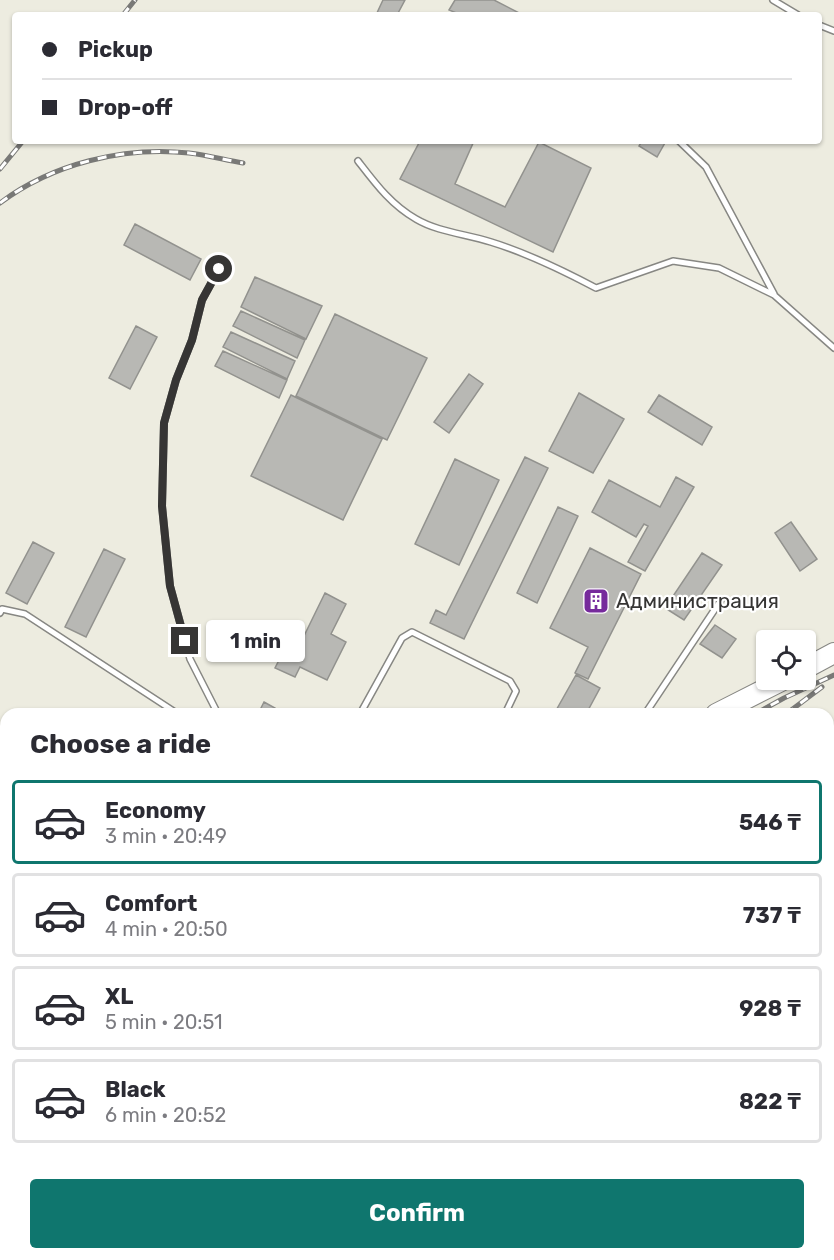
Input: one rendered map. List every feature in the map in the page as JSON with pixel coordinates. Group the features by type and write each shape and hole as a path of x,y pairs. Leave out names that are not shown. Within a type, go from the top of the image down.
{"highway":[{"path":"816,663 834,653"},
{"path":"728,708 763,690"}],"lane":[{"path":"773,0 793,12"},
{"path":"682,144 706,167 774,295"},
{"path":"358,161 387,197 416,219 432,226 492,242 558,268 596,288 673,261 719,268 774,295 834,348"},
{"path":"215,708 190,659 170,586 162,506 164,423 176,380 192,340 202,300 219,269"},
{"path":"649,708 721,600"},
{"path":"0,613 2,609 25,614 168,708"},
{"path":"363,708 402,638 412,632 510,681 516,691 508,708"}],"shaded area":[{"path":"0,0 834,0 834,708 0,708"}],"building":[{"path":"383,0 405,0 399,12 377,12"},
{"path":"455,0 494,0 517,12 454,12 449,10"},
{"path":"418,144 473,144 455,184 505,207 538,144 543,144 591,168 553,252 400,179"},
{"path":"640,144 664,144 657,157 639,146"},
{"path":"135,224 201,259 190,280 124,245"},
{"path":"255,277 322,306 306,339 241,307"},
{"path":"241,311 305,340 297,358 233,326"},
{"path":"335,314 427,358 387,440 296,396"},
{"path":"136,326 157,337 130,389 109,378"},
{"path":"231,332 295,361 287,379 223,347"},
{"path":"223,351 287,380 279,398 215,366"},
{"path":"469,374 483,384 449,433 434,422"},
{"path":"579,393 624,419 593,473 549,451"},
{"path":"291,395 382,439 343,520 251,476"},
{"path":"659,395 712,427 702,445 648,412"},
{"path":"525,457 548,468 464,639 430,623 436,610 446,615"},
{"path":"455,459 499,480 459,565 415,544"},
{"path":"676,477 694,487 645,571 628,562 648,526 644,524 636,537 592,512 609,480 660,507"},
{"path":"558,507 578,516 537,603 517,593"},
{"path":"791,522 817,559 800,571 775,533"},
{"path":"33,542 54,553 27,604 6,593"},
{"name":"Администрация","path":"590,548 641,574 588,679 575,673 588,647 550,628"},
{"path":"104,549 125,559 86,637 65,627"},
{"path":"702,553 722,565 684,620 665,608"},
{"path":"325,593 346,604 331,634 346,642 327,680 300,667 295,677 275,668 291,637 301,642"},
{"path":"715,625 736,639 722,658 700,644"},
{"path":"576,675 600,688 589,708 557,708"},
{"path":"264,702 275,708 261,708"}],"railway":[{"path":"125,12 135,0"},
{"path":"0,169 21,144"},
{"path":"0,203 20,189 65,168 114,155 164,152 196,154 243,163"},
{"path":"766,708 834,675"},
{"path":"794,708 822,687"}],"place":[{"name":"Администрация","path":"596,601"}],"route":[{"path":"185,641 170,586 162,506 164,423 176,380 192,340 202,300 219,269"}]}
